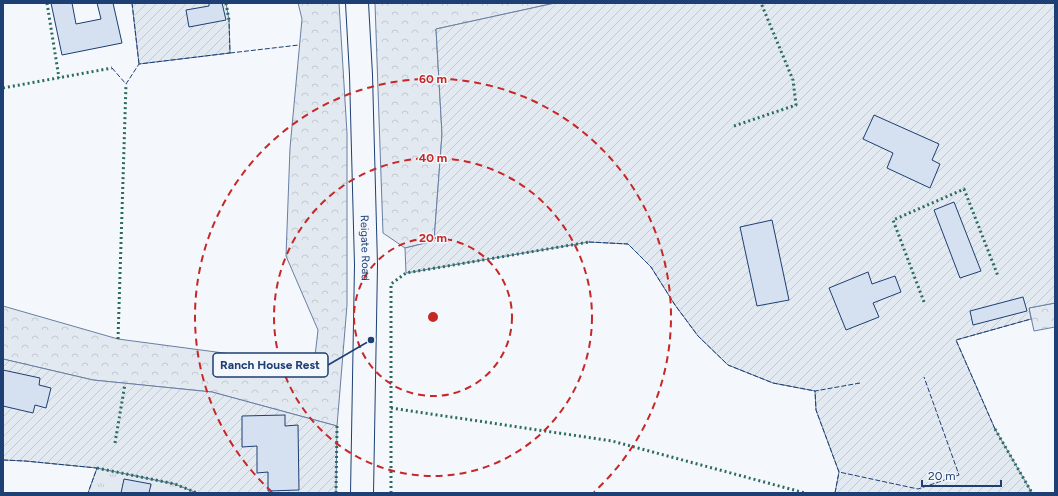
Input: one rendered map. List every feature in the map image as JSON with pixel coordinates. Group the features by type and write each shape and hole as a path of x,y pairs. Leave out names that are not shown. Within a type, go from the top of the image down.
{"main road":[{"name":"Reigate Road","path":"357,3 361,75 366,265 362,493"}],"green space":[{"path":"132,3 226,3 229,20 230,53 139,64"},
{"path":"298,3 339,3 347,133 347,305 337,426 212,392 93,380 3,359 3,306 118,339 314,365 318,330 286,256 290,148 302,19"},
{"path":"375,3 555,3 436,29 442,134 434,241 405,248 383,233"},
{"path":"555,3 1055,3 1055,303 1029,308 1031,319 956,340 995,429 1032,493 835,493 839,472 816,410 815,391 773,383 728,365 698,336 675,305 651,267 628,244 589,242 406,273 405,248 434,241 442,134 436,29"},
{"path":"1055,303 1055,327 1034,331 1029,308"},
{"path":"3,359 93,380 212,392 337,426 336,493 197,493 175,484 97,468 3,460"},
{"path":"97,468 175,484 197,493 88,493"}],"building":[{"path":"51,3 72,3 76,24 101,19 97,3 113,3 122,43 62,55"},
{"path":"209,3 222,3 226,20 189,27 186,10 209,6"},
{"path":"874,115 939,144 932,160 940,164 930,188 887,168 893,153 863,139"},
{"path":"954,202 981,271 960,278 934,210"},
{"path":"772,220 789,300 757,306 740,227"},
{"path":"868,272 872,284 895,276 901,292 873,303 879,317 846,330 829,288"},
{"path":"1023,297 1027,311 973,325 970,311"},
{"path":"3,370 40,378 39,385 51,388 46,408 35,405 33,413 3,406"},
{"path":"285,415 285,426 298,425 299,490 268,491 268,472 257,473 257,446 242,447 242,416"},
{"path":"124,479 151,484 149,493 121,493"}],"hedge":[{"path":"47,3 59,78"},
{"path":"226,3 229,20"},
{"path":"734,126 796,105 793,80 761,3"},
{"path":"3,88 112,68"},
{"path":"118,339 126,84"},
{"path":"924,302 893,220 964,189 998,276"},
{"path":"391,493 391,284 406,273 589,242"},
{"path":"115,443 125,384"},
{"path":"391,408 612,441 805,493"},
{"path":"336,493 337,426"},
{"path":"995,429 1032,493"},
{"path":"97,468 175,484 197,493"}],"fence":[{"path":"132,3 139,64"},
{"path":"112,68 126,84 139,64 230,53 229,20"},
{"path":"230,53 299,45"},
{"path":"589,242 628,244 651,267 675,305 698,336 728,365 773,383 815,391"},
{"path":"995,429 956,340 1031,319"},
{"path":"860,383 815,391 816,410 839,472 918,489 959,475 924,377"},
{"path":"3,460 97,468 88,493"},
{"path":"835,493 839,472"}],"place":[{"name":"Ranch House Rest","path":"371,340"}]}
